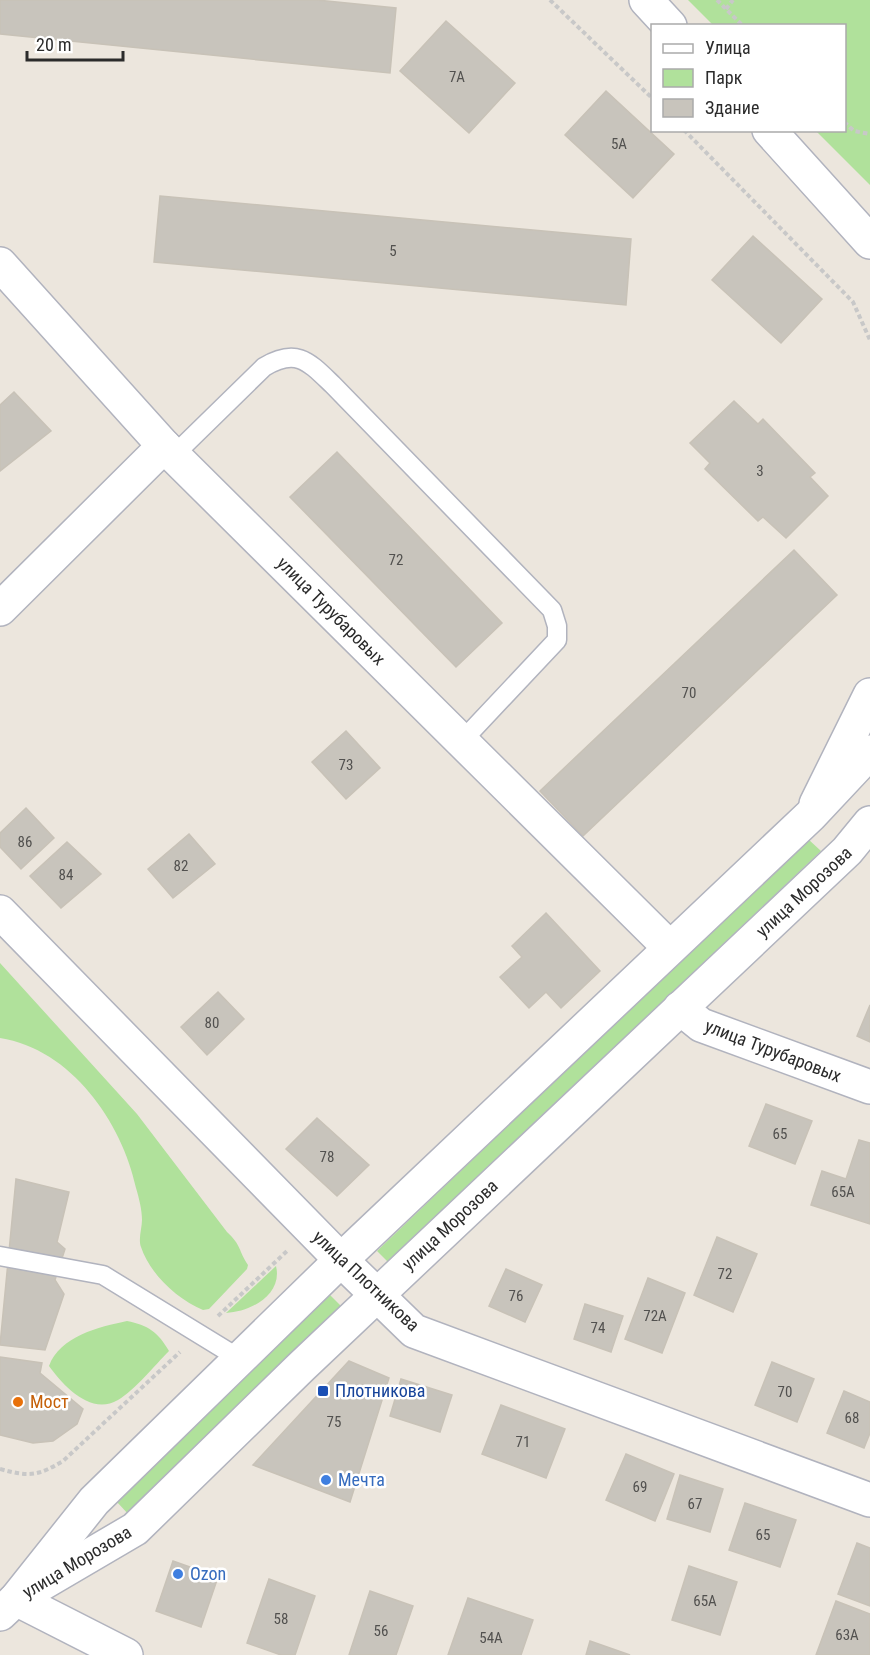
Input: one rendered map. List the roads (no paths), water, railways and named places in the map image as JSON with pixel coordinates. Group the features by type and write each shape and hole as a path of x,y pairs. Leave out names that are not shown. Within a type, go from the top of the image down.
{"street":[{"path":"646,0 668,24"},
{"path":"771,132 870,242"},
{"name":"улица Турубаровых","path":"0,264 169,451 670,948"},
{"path":"0,609 169,451"},
{"path":"811,815 870,695"},
{"name":"улица Морозова","path":"5,1598 94,1501 341,1260 811,815 870,752"},
{"name":"улица Морозова","path":"5,1598 135,1529 376,1295 858,842 870,823"},
{"name":"улица Плотникова","path":"0,912 310,1229 414,1331 870,1500"},
{"name":"улица Турубаровых","path":"680,1008 701,1025 870,1087"},
{"path":"5,1598 126,1655"}],"lane":[{"path":"169,451 264,367 278,358 293,356 309,362 333,385 552,610 557,626 557,640 462,741"},
{"path":"0,1256 104,1275 240,1359"}],"place":[{"name":"Плотникова","path":"323,1391"},
{"name":"Мост","path":"18,1402"},
{"name":"Мечта","path":"326,1480"},
{"name":"Ozon","path":"178,1574"}]}
